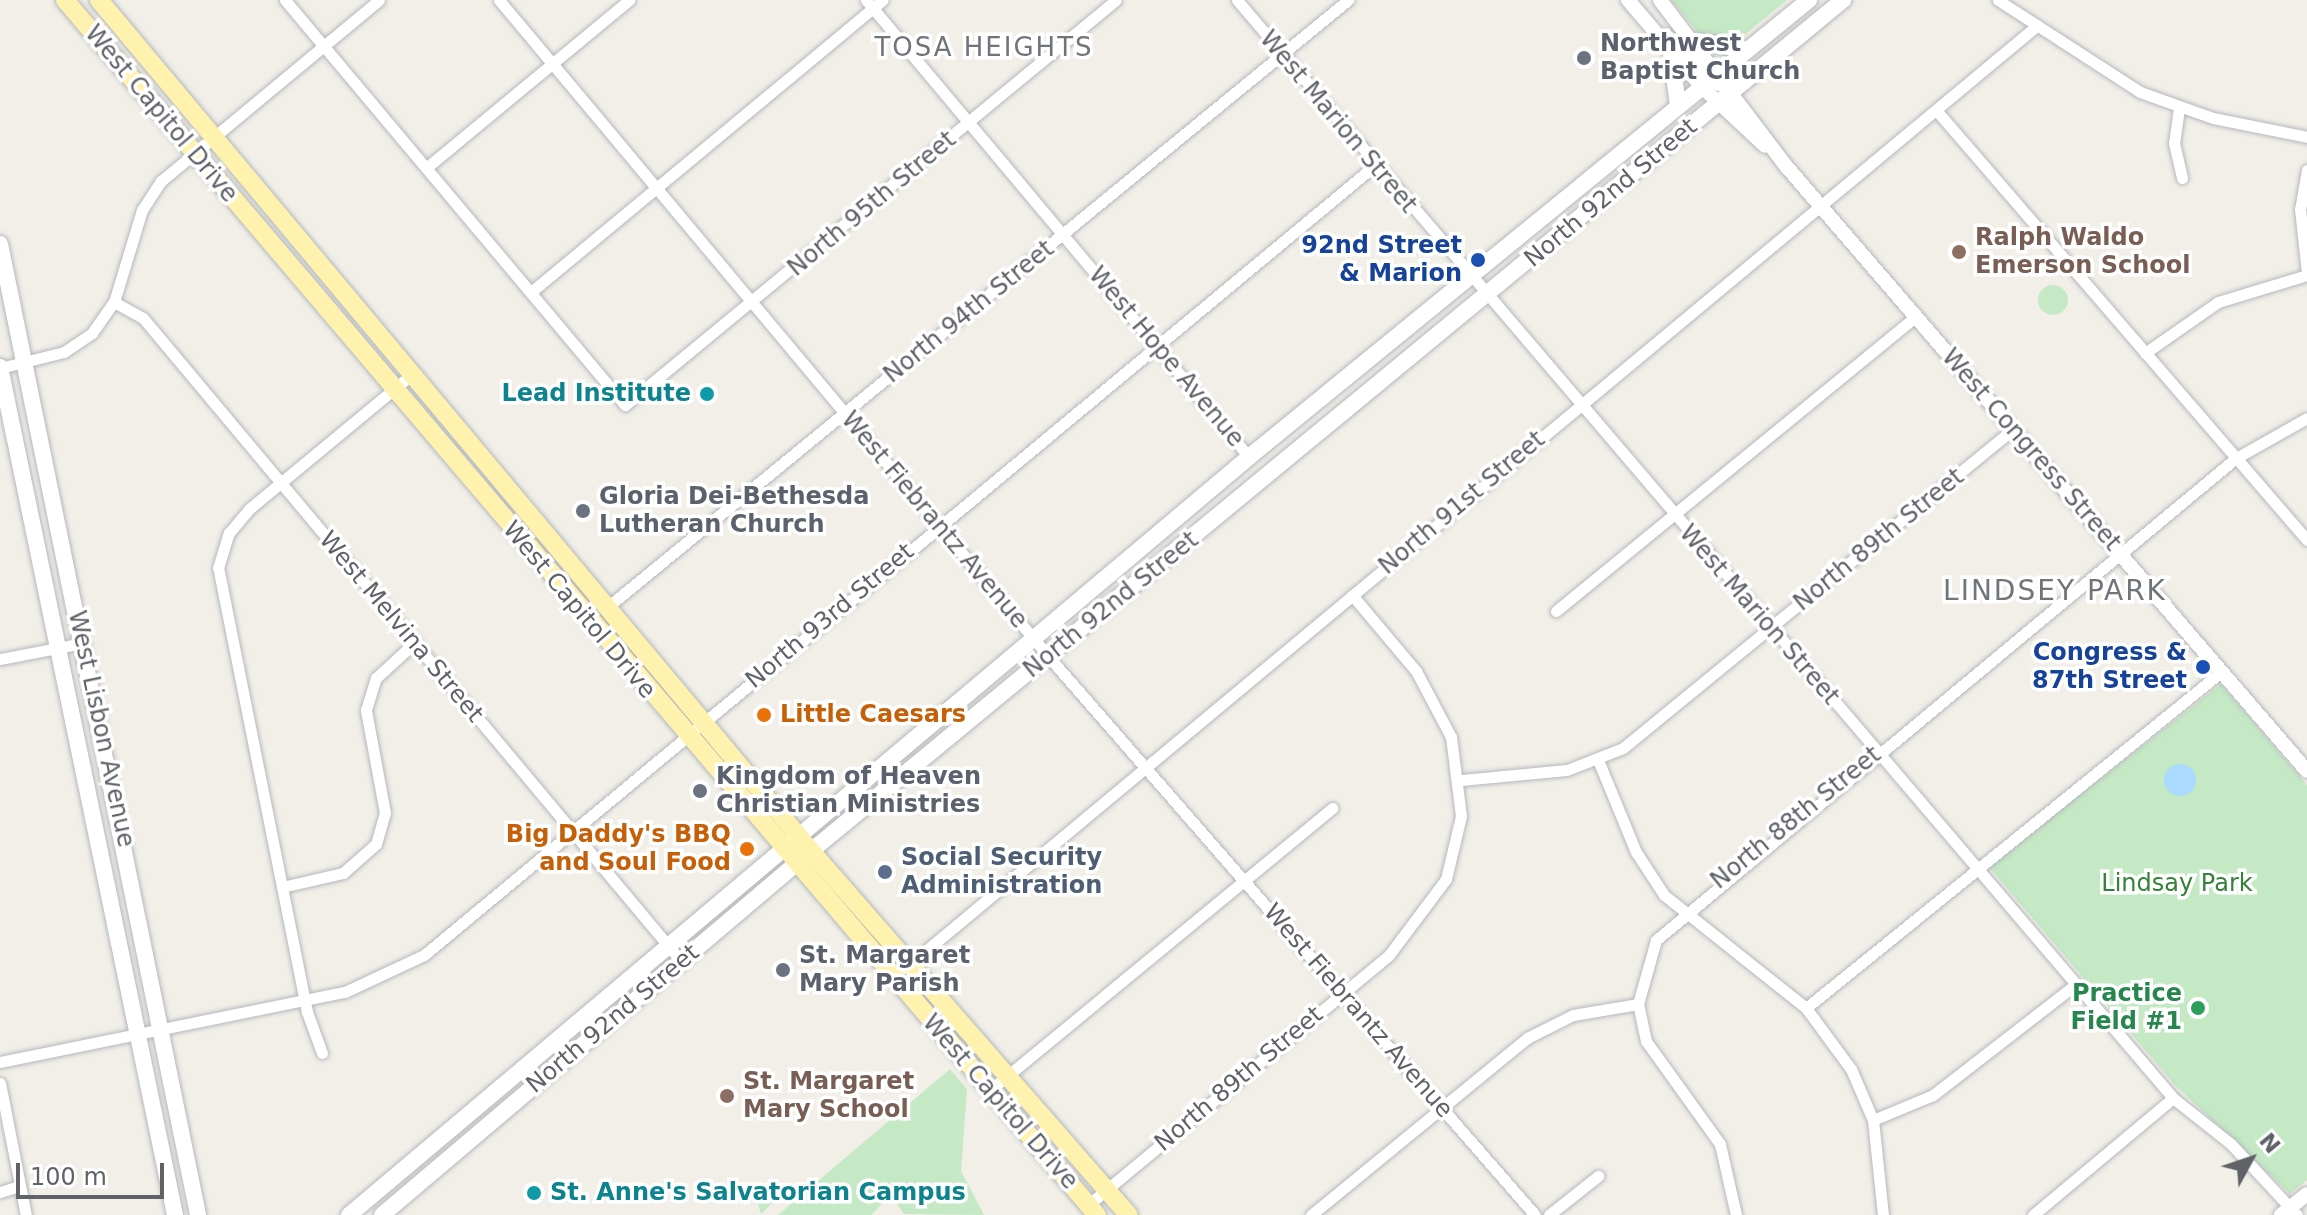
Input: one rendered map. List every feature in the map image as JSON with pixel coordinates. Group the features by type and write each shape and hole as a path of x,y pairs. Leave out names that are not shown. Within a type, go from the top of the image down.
{"main road":[{"name":"West Capitol Drive","path":"65,0 743,806 872,921 1128,1215"},
{"name":"West Capitol Drive","path":"99,0 703,722 891,978 1093,1210"},
{"name":"North 92nd Street","path":"382,1215 681,961 796,851 1033,638 1249,457 1809,0"},
{"name":"North 92nd Street","path":"353,1214 668,947 1048,656 1843,0"},
{"path":"85,24 100,25 123,48 138,46"},
{"path":"1694,41 1747,50"},
{"path":"1671,52 1678,106"},
{"name":"West Lisbon Avenue","path":"0,244 198,1215"},
{"name":"West Lisbon Avenue","path":"0,368 175,1215"}],"street":[{"path":"285,0 531,292 657,189 870,4 883,0"},
{"path":"0,368 25,363 81,342 114,302 142,210 194,153 379,0"},
{"name":"West Fiebrantz Avenue","path":"499,0 1048,656 1535,1215"},
{"path":"426,168 629,0"},
{"name":"North 95th Street","path":"531,292 625,405 753,303 1116,0"},
{"name":"West Marion Street","path":"1237,0 1577,406 2173,1098 2231,1144 2289,1212"},
{"name":"North 94th Street","path":"589,622 1348,0"},
{"name":"West Congress Street","path":"1628,0 1671,52 1733,92 1786,166 2307,771"},
{"name":"West Congress Street","path":"1660,0 1694,41 1712,79 1719,104 1786,166"},
{"path":"1998,0 2033,29 2102,73 2179,108 2307,137"},
{"name":"West Hope Avenue","path":"870,4 1249,457"},
{"path":"1652,28 1712,79"},
{"name":"North 91st Street","path":"891,978 2033,29"},
{"path":"2179,108 2174,143 2182,178"},
{"path":"1936,110 2307,540"},
{"name":"North 93rd Street","path":"0,1062 305,1001 375,980 424,955 1374,166"},
{"path":"2145,353 2218,302 2307,273 2300,209 2307,170"},
{"name":"West Melvina Street","path":"114,302 143,318 681,961"},
{"path":"1556,611 1915,317"},
{"path":"322,1053 305,1001 218,568 229,533 281,483 412,374"},
{"name":"North 88th Street","path":"1638,1004 1656,940 1682,911 2236,458 2307,418"},
{"name":"North 89th Street","path":"1093,1210 1106,1190 1342,994 1431,908 1456,846 1461,780 1598,760 1660,723 2012,430"},
{"path":"1352,595 1436,700 1461,780"},
{"path":"0,659 83,643"},
{"path":"282,887 343,873 376,844 385,813 366,710 376,678 413,644"},
{"path":"1806,1008 2221,672"},
{"path":"1598,760 1648,876 1682,911 1806,1008 1851,1069 1873,1120 1883,1215"},
{"path":"989,1091 1332,808"},
{"path":"1873,1120 1944,1088 2075,985"},
{"path":"1311,1215 1442,1107 1554,1022 1638,1004 1646,1041 1720,1144 1736,1215"},
{"path":"0,1083 26,1215"},
{"path":"2033,1215 2173,1098"},
{"path":"1549,1215 1598,1176"},
{"path":"0,1192 20,1186"},
{"path":"2289,1212 2307,1194"}],"green space":[{"path":"1671,0 1787,0 1742,37 1705,41"},
{"path":"2053,285 2064,289 2068,300 2064,311 2053,315 2042,311 2038,300 2042,289"},
{"name":"Lindsay Park","path":"2221,684 2307,785 2307,1180 2290,1194 2175,1085 1989,867"},
{"path":"950,1069 967,1089 961,1171 984,1215 904,1214 891,1195 871,1215 778,1215"},
{"path":"776,1178 786,1190 761,1214 756,1197"}],"water":[{"path":"2180,764 2191,769 2196,780 2191,791 2180,796 2169,791 2164,780 2169,769"}],"place":[{"name":"Northwest Baptist Church","path":"1584,58"},
{"name":"Ralph Waldo Emerson School","path":"1959,252"},
{"name":"92nd Street & Marion","path":"1478,260"},
{"name":"Lead Institute","path":"707,394"},
{"name":"Gloria Dei-Bethesda Lutheran Church","path":"583,511"},
{"name":"Congress & 87th Street","path":"2203,667"},
{"name":"Little Caesars","path":"764,715"},
{"name":"Kingdom of Heaven Christian Ministries","path":"700,791"},
{"name":"Big Daddy's BBQ and Soul Food","path":"747,849"},
{"name":"Social Security Administration","path":"885,872"},
{"name":"St. Margaret Mary Parish","path":"783,970"},
{"name":"Practice Field #1","path":"2198,1008"},
{"name":"St. Margaret Mary School","path":"727,1096"},
{"name":"St. Anne's Salvatorian Campus","path":"534,1193"}],"district":[{"name":"TOSA HEIGHTS","path":"984,48"},
{"name":"LINDSEY PARK","path":"2055,591"}]}
